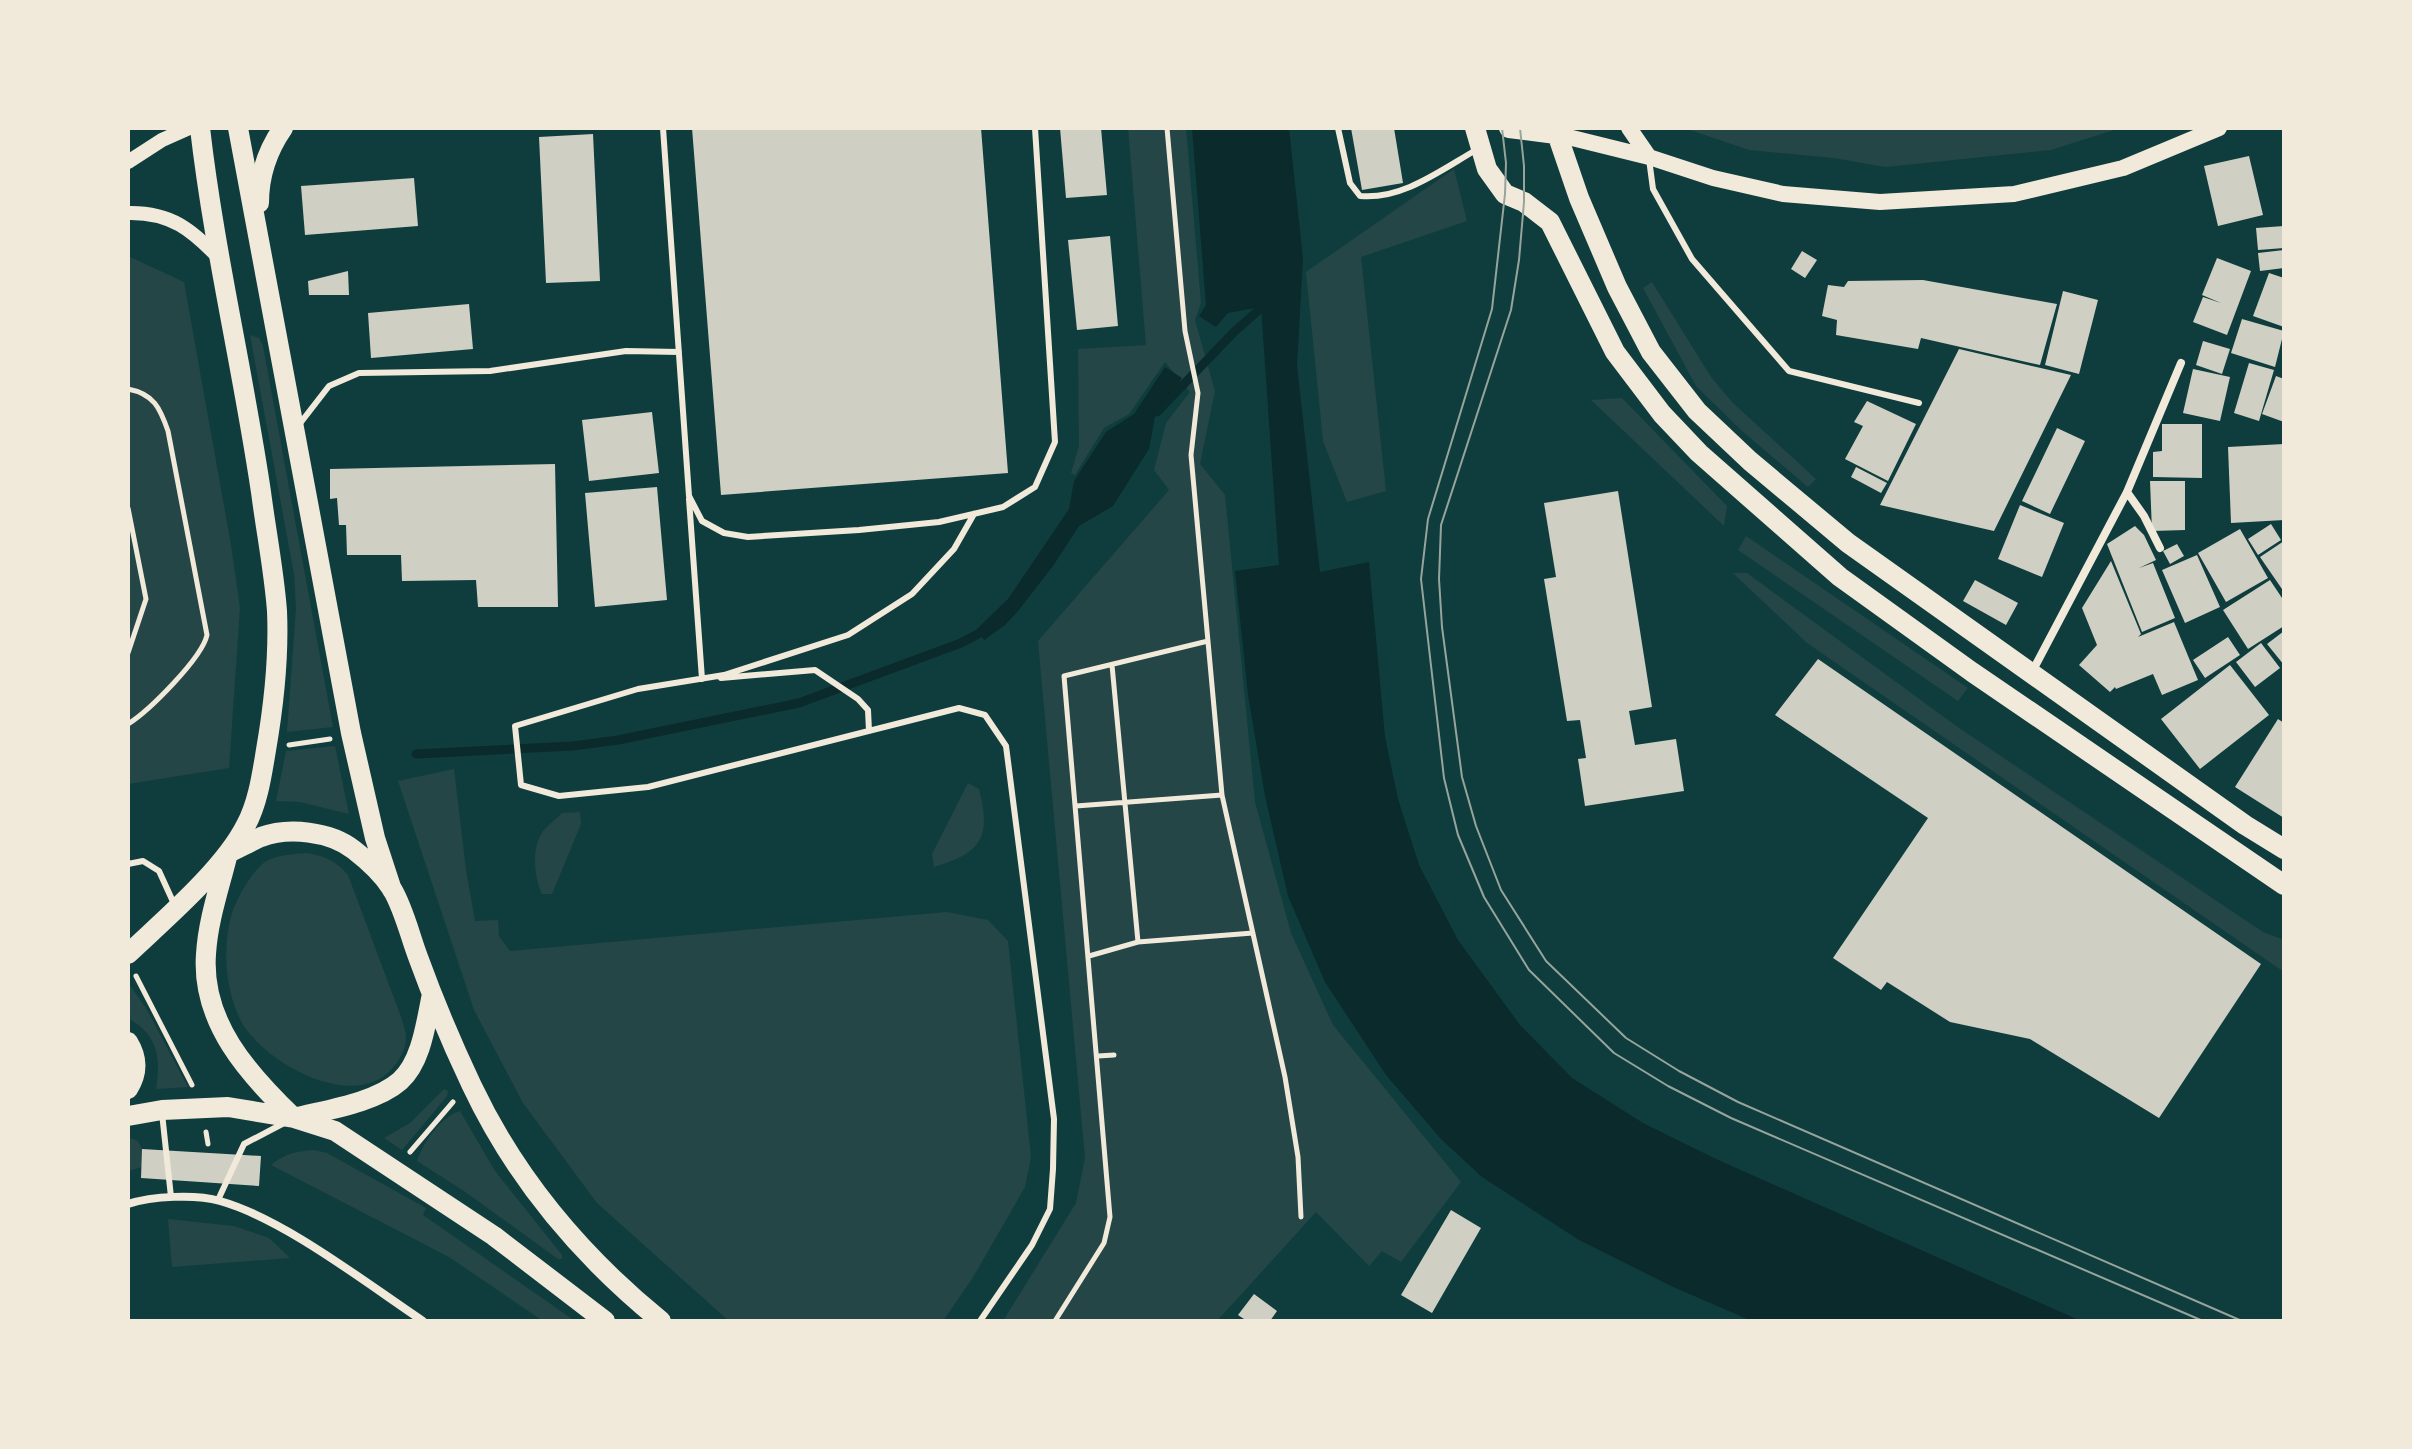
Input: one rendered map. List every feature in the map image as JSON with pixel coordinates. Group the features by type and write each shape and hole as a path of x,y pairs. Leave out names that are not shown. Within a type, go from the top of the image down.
{"main road":[{"path":"128,954 176,909 228,853 247,825 260,782 274,695 277,612 253,440 206,180 200,128"},
{"path":"238,128 354,746 375,838 392,890 474,1091 507,1152 556,1221 608,1277 661,1321"},
{"path":"259,235 259,186 272,143 283,128"},
{"path":"1509,128 1556,131 1713,178 1783,194 1880,202 2014,194 2123,168 2219,128"},
{"path":"1629,128 1649,157"},
{"path":"1556,131 1579,198 1617,287 1651,352 1697,411 1750,461 1848,543 2031,675 2284,849"},
{"path":"1477,138 1487,169 1505,194 1524,202 1550,222 1615,352 1662,414 1718,470 1852,585 1985,682 2284,885"},
{"path":"294,1118 257,1083 240,1061 214,1011 206,956 210,923 228,853 263,836 288,832 324,835 351,847 392,890"},
{"path":"294,1118 364,1100 401,1080 423,1038 432,994"},
{"path":"128,1042 135,1052 136,1070 128,1089"},
{"path":"128,1116 162,1110 228,1107 294,1118 335,1131 494,1236 605,1321"}],"street":[{"path":"128,162 162,140 189,128"},
{"path":"128,213 143,212 169,219 193,231 221,259"},
{"path":"2031,675 2127,492 2181,363"},
{"path":"2127,492 2144,516 2160,548"},
{"path":"128,1204 171,1197 218,1200 261,1217 423,1321"}],"lane":[{"path":"663,128 701,679"},
{"path":"689,496 702,521 724,533 748,537 939,522 1003,507 1035,487 1055,442 1035,128"},
{"path":"1338,128 1350,183 1360,196 1374,197 1413,186 1477,138"},
{"path":"1649,157 1653,189 1692,259 1789,371 1919,403"},
{"path":"296,429 329,386 359,373 490,371 626,351 679,352"},
{"path":"974,514 954,549 912,594 848,635 724,675 638,689 515,726 521,785 559,796 648,787 959,708 985,715 1006,746 1054,1119 1050,1209 1032,1245 980,1321"},
{"path":"701,679 815,670 858,699 868,710 869,731"},
{"path":"128,864 143,861 159,871 176,909"},
{"path":"162,1110 171,1197"},
{"path":"218,1200 244,1144 294,1118"}],"path":[{"path":"1167,128 1185,331 1198,393 1191,455 1222,795 1285,1077 1298,1157 1301,1217"},
{"path":"128,389 152,398 168,431 207,635 205,646 196,658 128,724"},
{"path":"128,508 146,599 128,653"},
{"path":"1055,1321 1104,1243 1110,1217 1064,676 1208,641"},
{"path":"1112,664 1138,942"},
{"path":"288,745 333,739"},
{"path":"1076,806 1222,795"},
{"path":"1089,956 1138,942 1253,933"},
{"path":"128,966 135,974 203,1108 208,1144"},
{"path":"1098,1056 1114,1055"},
{"path":"405,1159 457,1098"},
{"path":"1103,1123 1113,1122"}],"shaded area":[{"path":"1128,128 1186,128 1201,303 1195,320 1215,391 1200,464 1225,495 1255,802 1291,933 1333,1025 1461,1182 1401,1262 1382,1251 1369,1266 1316,1212 1217,1321 1003,1321 1076,1203 1085,1158 1038,641 1169,490 1154,470 1166,423 1190,392 1165,362 1129,414 1104,428 1075,475 1071,473 1079,446 1078,349 1146,345"},
{"path":"1192,128 1289,128 1303,259 1297,366 1320,572 1369,562 1385,737 1398,799 1419,865 1458,940 1520,1025 1572,1078 1643,1123 1716,1159 2081,1321 1752,1321 1671,1286 1579,1240 1482,1177 1441,1139 1386,1075 1325,982 1288,896 1265,796 1248,695 1235,571 1279,565 1261,307 1228,313 1216,327 1199,316 1206,305"},
{"path":"1684,128 2120,128 2051,150 1885,167 1834,158 1749,150"},
{"path":"1454,169 1467,221 1361,257 1386,491 1347,502 1323,441 1306,272"},
{"path":"128,256 184,282 240,608 229,768 128,784"},
{"path":"1652,282 1711,377 1732,402 1816,479 1808,487 1741,430 1696,386 1643,288"},
{"path":"250,335 259,338 263,346 333,727 287,732 296,608 294,574"},
{"path":"1165,367 1182,378 1155,417 1149,449 1113,506 1079,526 1018,611 984,640 977,629 1008,599 1069,509 1074,481 1106,432 1134,414"},
{"path":"1622,398 1727,506 1724,526 1591,400"},
{"path":"1746,536 1968,688 1958,701 1738,550"},
{"path":"1733,573 1747,573 1959,728 2263,932 2284,940 2284,972 1807,643"},
{"path":"335,746 349,814 300,802 276,801 286,751"},
{"path":"454,769 475,921 498,920 499,936 510,951 947,912 988,920 1008,941 1031,1157 1025,1187 972,1279 943,1321 729,1321 597,1203 523,1103 474,1010 398,781"},
{"path":"968,783 979,789 983,806 983,832 979,842 962,856 934,867 932,854"},
{"path":"580,812 581,824 552,894 542,894 535,862 539,838 562,813"},
{"path":"307,853 330,860 348,875 405,1031 404,1049 395,1065 379,1079 359,1085 313,1078 290,1067 253,1037 241,1021 231,996 227,940 232,913 241,893 265,862 280,856"},
{"path":"129,984 146,1008 188,1087 156,1089 158,1067 155,1048 146,1032 128,1018"},
{"path":"444,1089 448,1091 447,1096 402,1150 384,1138 410,1123"},
{"path":"460,1111 495,1171 562,1255 562,1259 417,1161 434,1131 446,1118"},
{"path":"128,1137 138,1141 142,1149 142,1167 128,1171"},
{"path":"314,1150 327,1153 426,1208 423,1215 575,1321 543,1321 449,1257 271,1165 291,1154"},
{"path":"168,1219 234,1226 269,1238 290,1258 172,1267"}],"building":[{"path":"692,128 981,128 1008,473 721,495"},
{"path":"1060,128 1101,128 1107,195 1066,198"},
{"path":"1351,128 1394,128 1403,183 1362,190"},
{"path":"593,134 600,281 546,283 539,137"},
{"path":"2249,156 2263,215 2218,226 2204,166"},
{"path":"414,178 418,226 305,235 301,186"},
{"path":"2284,226 2284,248 2258,250 2256,228"},
{"path":"1110,236 1118,326 1077,330 1068,240"},
{"path":"2284,250 2284,268 2260,271 2258,253"},
{"path":"1802,251 1817,260 1805,278 1791,269"},
{"path":"2217,258 2251,271 2227,335 2193,322 2203,297 2221,303 2202,295"},
{"path":"348,271 349,295 309,295 308,281"},
{"path":"2269,273 2284,278 2284,327 2253,316"},
{"path":"1923,280 2057,304 2040,365 1921,338 1918,349 1836,335 1837,320 1822,316 1828,285 1844,287 1848,281"},
{"path":"2063,291 2098,300 2079,374 2045,365"},
{"path":"469,304 473,349 371,358 368,313"},
{"path":"2242,319 2284,331 2275,367 2231,353"},
{"path":"2203,341 2230,349 2222,374 2196,365"},
{"path":"1959,349 2071,375 1994,531 1880,505"},
{"path":"2249,363 2274,370 2259,421 2234,413"},
{"path":"2193,369 2230,377 2220,421 2183,413"},
{"path":"2276,376 2284,379 2284,422 2262,414"},
{"path":"1867,401 1916,424 1888,481 1845,459 1863,426 1854,422"},
{"path":"652,412 659,473 589,481 582,420"},
{"path":"2162,424 2202,424 2202,478 2153,477 2153,452 2162,451"},
{"path":"2057,428 2085,441 2050,514 2022,501"},
{"path":"2284,444 2284,520 2231,523 2228,447"},
{"path":"555,464 558,607 478,607 476,580 402,581 401,555 347,555 346,525 339,525 337,498 330,499 330,469"},
{"path":"1856,467 1887,483 1881,493 1851,477"},
{"path":"2150,481 2185,481 2185,530 2152,531"},
{"path":"657,487 667,600 595,607 585,493"},
{"path":"1618,491 1652,707 1629,711 1635,745 1676,739 1684,791 1585,806 1578,759 1586,758 1580,720 1567,721 1544,579 1556,577 1544,503"},
{"path":"2020,505 2064,523 2042,577 1998,559"},
{"path":"2271,524 2281,540 2258,555 2248,539"},
{"path":"2135,526 2144,535 2156,560 2139,568 2153,563 2175,618 2142,632 2107,544"},
{"path":"2240,529 2268,578 2226,602 2198,553"},
{"path":"2284,541 2284,592 2260,557"},
{"path":"2177,544 2184,556 2170,564 2163,551"},
{"path":"2197,555 2220,607 2185,623 2162,570"},
{"path":"2111,561 2141,634 2138,637 2174,622 2198,680 2162,695 2153,674 2115,687 2110,692 2079,665 2097,645 2082,608"},
{"path":"1975,580 2018,603 2006,625 1963,601"},
{"path":"2270,580 2284,601 2284,626 2248,649 2223,610"},
{"path":"2284,631 2284,665 2267,644"},
{"path":"2228,637 2240,655 2205,678 2193,660"},
{"path":"2261,643 2280,668 2255,687 2236,662"},
{"path":"1818,659 2261,964 2159,1118 2030,1039 1950,1022 1887,982 1881,990 1833,958 1928,818 1775,715"},
{"path":"2230,665 2269,715 2200,769 2161,719"},
{"path":"2278,719 2284,723 2284,818 2235,787"},
{"path":"142,1149 261,1156 259,1186 141,1178"},
{"path":"1451,1210 1481,1228 1432,1313 1401,1295"},
{"path":"1254,1294 1277,1311 1270,1321 1247,1321 1238,1315"}],"waterway":[{"path":"1157,412 1234,332 1269,301"},
{"path":"416,754 573,746 618,740 799,703 961,643 989,628"}],"tram line":[{"path":"1502,128 1506,163 1505,194 1492,309 1428,519 1421,579 1444,778 1458,835 1484,897 1529,970 1614,1053 1668,1086 1731,1118 2203,1321"},
{"path":"1520,128 1524,202 1511,310 1441,525 1439,579 1442,627 1462,777 1476,826 1501,890 1546,961 1626,1038 1679,1071 1738,1102 2242,1321"}]}
